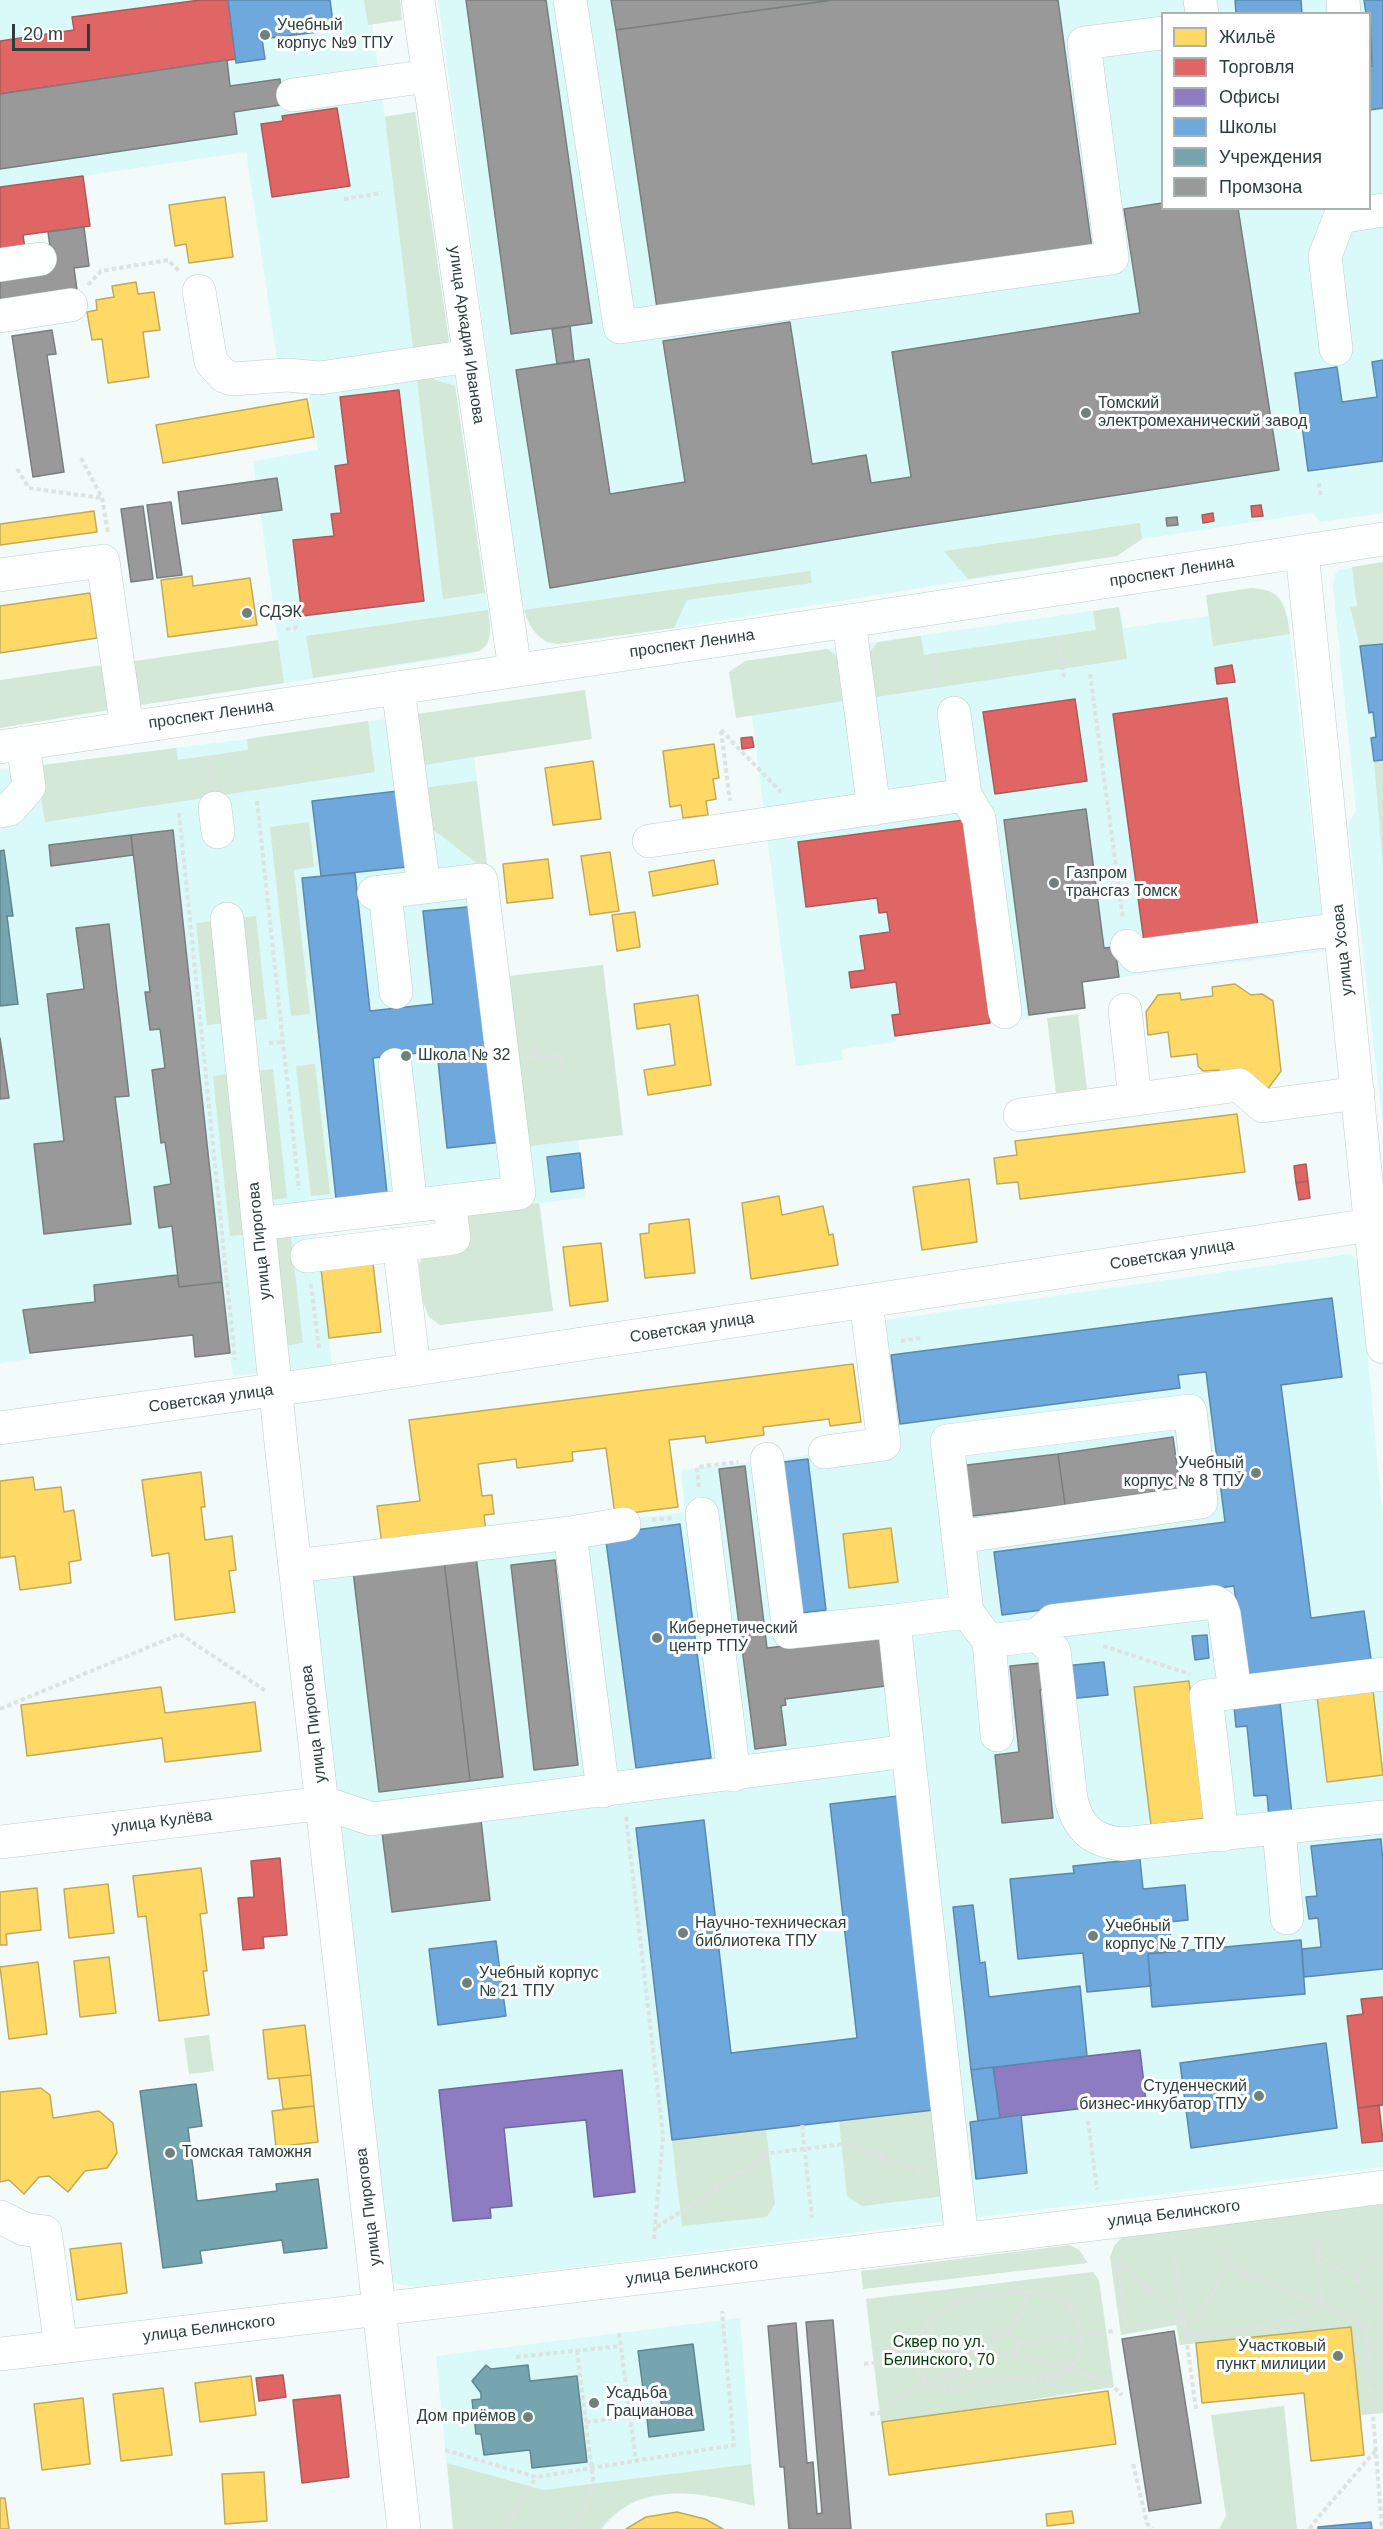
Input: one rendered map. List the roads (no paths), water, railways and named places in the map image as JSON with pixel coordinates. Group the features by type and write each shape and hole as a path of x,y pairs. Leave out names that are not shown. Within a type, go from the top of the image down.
{"street":[{"name":"улица Аркадия Иванова","path":"418,0 515,670"},
{"path":"570,0 620,327 1112,258 1084,43 1161,33"},
{"path":"293,95 429,76"},
{"path":"1336,349 1325,256 1339,213 1383,210"},
{"path":"0,265 40,259"},
{"path":"199,291 211,362 224,376 233,379 287,375 320,378 469,356"},
{"path":"0,316 71,305"},
{"name":"проспект Ленина","path":"11,745 849,621 1383,539"},
{"name":"улица Усова","path":"1302,552 1358,1093 1377,1223 1383,1347"},
{"path":"0,575 103,561 127,728"},
{"path":"849,621 874,809"},
{"path":"398,688 424,887"},
{"path":"947,705 965,795 979,818 1005,1012"},
{"path":"0,811 10,809 30,787 11,745"},
{"path":"649,841 965,795"},
{"path":"258,1224 519,1193 481,880 380,893 396,992"},
{"name":"улица Пирогова","path":"227,919 295,1566 324,1803 404,2529"},
{"path":"1127,946 1136,956 1341,929"},
{"path":"1125,1011 1135,1099"},
{"path":"395,1065 411,1206"},
{"path":"1020,1114 1239,1085 1263,1106 1358,1093"},
{"path":"307,1256 454,1238 449,1201"},
{"name":"Советская улица","path":"0,1428 276,1390 1377,1223"},
{"path":"399,1244 414,1369"},
{"path":"825,1452 884,1444 866,1301"},
{"path":"958,1537 1201,1502 1190,1411 947,1441 966,1612 989,1641 997,1735"},
{"path":"767,1459 789,1632 966,1612"},
{"path":"702,1514 734,1775"},
{"path":"295,1566 570,1533 624,1524"},
{"path":"570,1533 613,1789"},
{"path":"1222,1835 1220,1694 1223,1610 1215,1602 1053,1622 1046,1643 1071,1799 1074,1813 1082,1826 1094,1836 1107,1842 1122,1844 1222,1835 1383,1817"},
{"path":"894,1621 962,2240"},
{"path":"989,1641 1046,1643"},
{"path":"1220,1694 1383,1674"},
{"path":"324,1803 372,1819 734,1775 908,1751"},
{"name":"улица Кулёва","path":"1,1837 324,1803"},
{"path":"1279,1829 1287,1918"},
{"name":"улица Белинского","path":"0,2354 962,2240 1383,2187"},
{"path":"0,2217 24,2229 45,2232 61,2347"}],"place":[{"name":"Учебный корпус №9 ТПУ","path":"265,35"},
{"name":"Томский электромеханический завод","path":"1086,413"},
{"name":"СДЭК","path":"247,613"},
{"name":"Газпром трансгаз Томск","path":"1054,883"},
{"name":"Школа № 32","path":"406,1056"},
{"name":"Учебный корпус № 8 ТПУ","path":"1256,1473"},
{"name":"Кибернетический центр ТПУ","path":"657,1638"},
{"name":"Научно-техническая библиотека ТПУ","path":"683,1933"},
{"name":"Учебный корпус № 7 ТПУ","path":"1093,1936"},
{"name":"Учебный корпус № 21 ТПУ","path":"467,1983"},
{"name":"Студенческий бизнес-инкубатор ТПУ","path":"1259,2096"},
{"name":"Томская таможня","path":"170,2153"},
{"name":"Участковый пункт милиции","path":"1338,2356"},
{"name":"Усадьба Грацианова","path":"594,2403"},
{"name":"Дом приёмов","path":"528,2417"}],"park label":[{"name":"Сквер по ул. Белинского, 70","path":"939,2352"}]}
